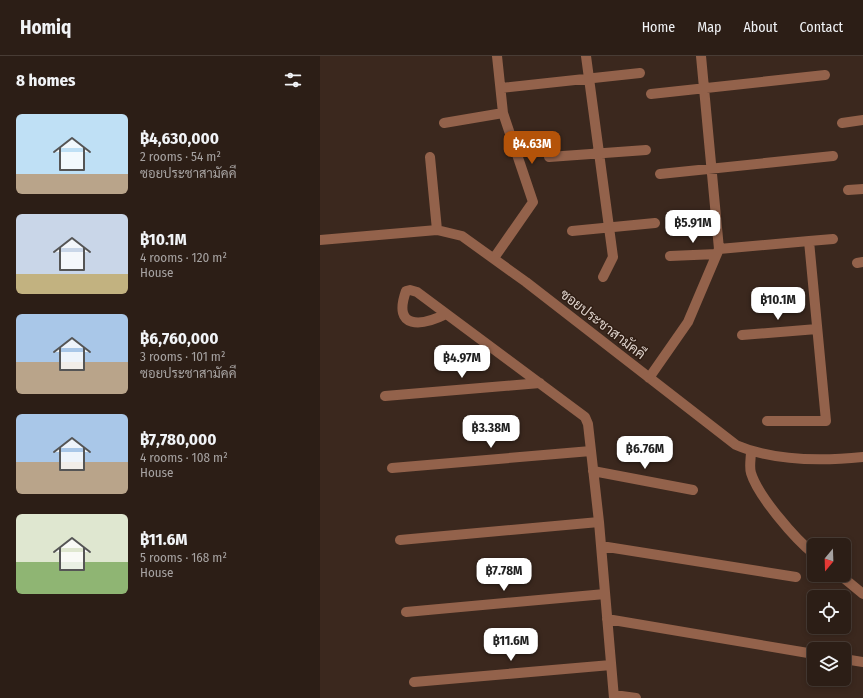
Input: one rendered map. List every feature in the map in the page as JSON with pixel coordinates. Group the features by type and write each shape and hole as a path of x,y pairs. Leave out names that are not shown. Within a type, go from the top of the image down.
{"street":[{"path":"494,258 533,202 504,113 497,56"},
{"path":"586,56 613,257 603,277"},
{"path":"649,378 688,322 718,252 701,56"},
{"path":"501,88 640,72"},
{"path":"651,94 825,75"},
{"path":"444,123 504,113"},
{"path":"842,123 863,120"},
{"path":"549,157 646,150"},
{"path":"660,174 833,156"},
{"path":"430,157 437,230"},
{"path":"848,190 863,189"},
{"path":"572,231 655,223"},
{"name":"ซอยประชาสามัคคี","path":"320,240 437,230 462,236 494,258 736,445 751,452 767,455 838,460 863,457"},
{"path":"670,256 833,239"},
{"path":"767,421 826,421 808,241"},
{"path":"446,314 585,417 588,424 594,471 614,696 636,698"},
{"path":"742,336 817,329"},
{"path":"385,396 540,383"},
{"path":"392,468 591,451"},
{"path":"751,452 751,471 754,480 779,518 807,547"},
{"path":"594,471 693,490"},
{"path":"400,540 599,522"},
{"path":"601,546 796,577"},
{"path":"848,582 863,594"},
{"path":"406,612 605,594"},
{"path":"607,619 807,653"},
{"path":"851,660 863,662"},
{"path":"414,682 611,665"}]}
